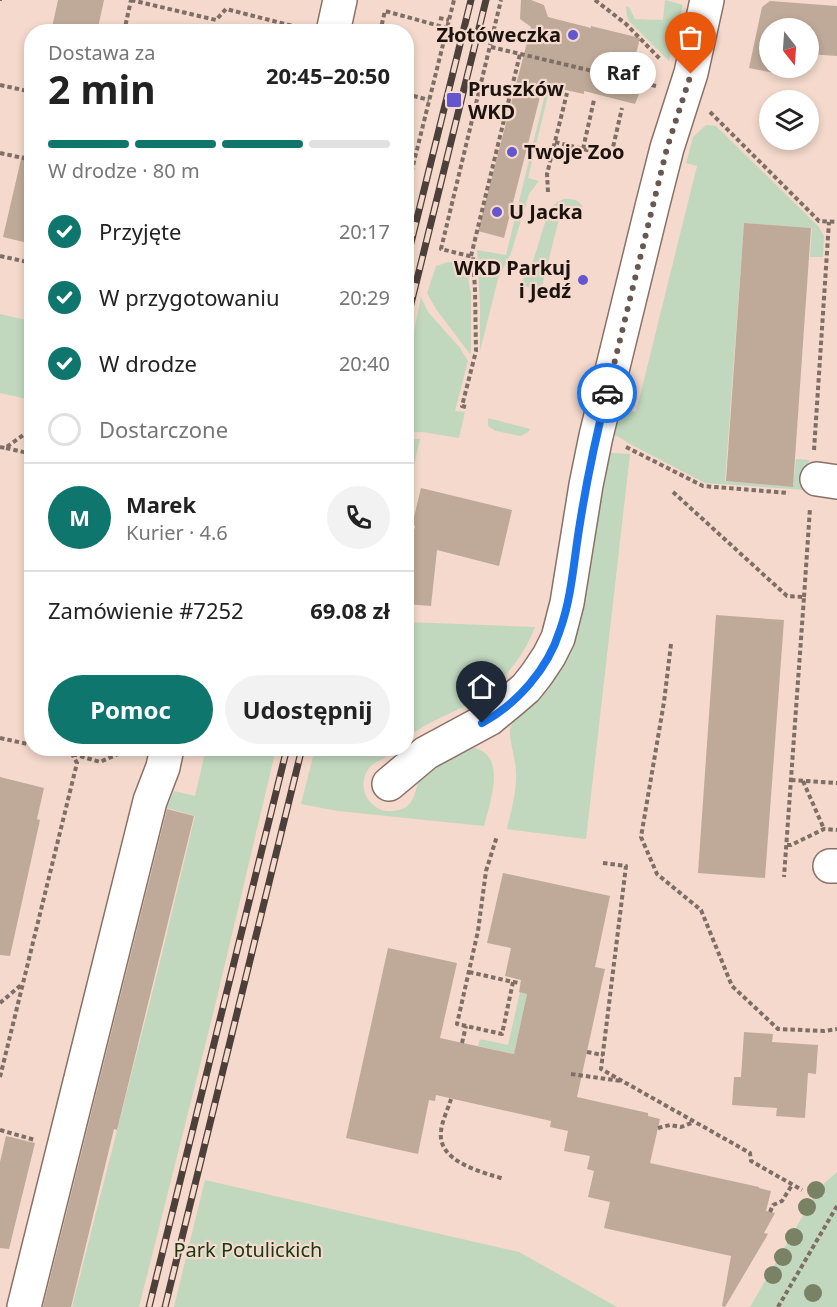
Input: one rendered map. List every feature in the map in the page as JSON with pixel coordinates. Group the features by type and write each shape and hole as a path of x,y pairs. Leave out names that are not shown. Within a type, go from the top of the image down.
{"street":[{"path":"335,24 340,0"},
{"path":"389,784 426,753 489,719 513,700 537,674 558,638 567,603 596,436 662,168 691,74 707,0"},
{"path":"24,1307 150,801 165,756"}],"path":[{"path":"126,24 131,0 216,20 226,9 285,24"},
{"path":"414,161 453,0"},
{"path":"471,256 441,249 501,0"},
{"path":"595,0 626,24 665,63"},
{"path":"382,24 385,11 447,28"},
{"path":"439,18 449,20"},
{"path":"491,47 661,87"},
{"path":"466,407 462,406 476,351 475,290 471,256 520,54"},
{"path":"0,85 24,90"},
{"path":"548,192 547,174 567,93"},
{"path":"414,96 429,100"},
{"path":"583,149 594,100"},
{"path":"555,142 611,156 622,108"},
{"path":"707,109 819,221 837,222"},
{"path":"0,153 24,158"},
{"path":"784,877 804,597 815,483 829,222"},
{"path":"0,256 24,261"},
{"path":"2,448 24,433"},
{"path":"622,446 703,486 815,483"},
{"path":"2,448 24,452"},
{"path":"673,492 788,596 804,597"},
{"path":"671,644 664,702 641,837 657,874 701,910 732,986 778,1029 824,1031 837,1029"},
{"path":"0,738 24,743"},
{"path":"0,1077 76,763 73,756"},
{"path":"79,756 100,762 114,756"},
{"path":"791,780 837,783"},
{"path":"803,781 824,829"},
{"path":"787,845 824,829 835,830 837,825"},
{"path":"497,836 486,872 478,931 457,1024 502,1034 513,982"},
{"path":"603,863 626,866 601,1069 750,1153 751,1161 802,1190"},
{"path":"469,972 520,983"},
{"path":"0,1003 22,985"},
{"path":"462,1043 466,1026"},
{"path":"587,1052 603,1054"},
{"path":"571,1074 623,1082"},
{"path":"451,1099 441,1132 442,1146 460,1163 504,1179"},
{"path":"658,1128 670,1125 681,1127 694,1122"},
{"path":"770,1212 773,1205 782,1201 792,1185"},
{"path":"778,1307 837,1206"}],"green space":[{"path":"665,0 683,5 669,61 629,21 626,6 629,7 635,19 663,20"},
{"path":"547,86 550,87 528,178 539,181 529,194 511,253 498,279 480,351 477,250 506,255"},
{"path":"706,125 716,126 818,226 824,236 823,257 810,257 812,228 744,223 725,481 793,487 796,459 809,460 806,490 705,483 617,436 608,434 614,407 636,412 697,166 686,163 693,137"},
{"path":"564,199 577,201 583,212 562,207 541,290 520,285 533,261 549,210"},
{"path":"448,262 464,262 467,269 471,292 470,354 436,309 427,293 436,266"},
{"path":"421,297 428,312 460,348 468,361 455,411 465,412 459,438 414,433 414,331"},
{"path":"0,314 24,319 24,398 0,393"},
{"path":"488,418 530,429 521,436 496,431 488,426"},
{"path":"414,439 420,439 414,465"},
{"path":"605,451 630,454 586,839 507,829 516,780 511,726 527,708"},
{"path":"414,622 535,627 510,670 493,687 473,702 415,732"},
{"path":"470,747 482,751 489,758 494,779 484,826 338,811 301,804 313,756 386,756 368,770 364,779 364,790 371,803 381,810 389,811 406,807 413,798 423,775 438,763"},
{"path":"204,756 274,756 213,1014 139,1307 72,1307 195,816 167,808 174,791 195,796"},
{"path":"520,992 527,994 514,1054 478,1046 480,1039 508,1045"},
{"path":"837,1172 837,1307 750,1307 819,1188"},
{"name":"Park Potulickich","path":"205,1180 519,1252 617,1307 174,1307"}],"building":[{"path":"58,0 104,0 99,24 53,24"},
{"path":"521,0 531,0 544,5 548,17 640,38 635,58 651,64 635,104 584,91 584,94 543,85 504,238 478,231 531,27 520,19"},
{"path":"770,1 837,6 837,56 819,55 819,18 760,18 762,7"},
{"path":"759,21 759,70 749,68"},
{"path":"22,155 24,155 24,242 3,237"},
{"path":"744,223 811,228 793,487 726,481"},
{"path":"421,488 512,510 499,566 437,550 431,606 414,605 414,517"},
{"path":"716,615 784,620 765,878 698,873"},
{"path":"0,777 44,788 37,819 40,820 10,956 0,955"},
{"path":"167,809 194,816 117,1130 114,1129 71,1307 43,1307"},
{"path":"503,873 610,896 595,967 605,969 577,1097 648,1113 648,1116 660,1119 650,1163 771,1191 766,1211 775,1213 764,1233 768,1234 725,1307 722,1306 731,1256 604,1228 610,1202 588,1197 594,1171 587,1169 590,1156 564,1151 568,1131 550,1127 551,1121 436,1095 435,1101 429,1100 418,1154 346,1138 388,948 457,963 440,1038 514,1054 527,994 519,992 521,980 505,976 511,948 487,943"},
{"path":"744,1032 773,1034 772,1042 818,1045 816,1074 808,1073 805,1118 776,1116 777,1108 732,1105 734,1077 741,1077"},
{"path":"6,1136 35,1143 9,1249 0,1248 0,1162"}],"railway":[{"path":"414,231 471,0"},
{"path":"414,292 486,0"},
{"path":"149,1307 285,756"},
{"path":"165,1307 300,756"}],"way so far":[{"path":"607,393 667,148 691,74"}],"place":[{"name":"Złotóweczka","path":"573,35"},
{"name":"Raf","path":"691,74"},
{"name":"Pruszków WKD","path":"454,100"},
{"name":"Twoje Zoo","path":"512,152"},
{"name":"U Jacka","path":"497,212"},
{"name":"WKD Parkuj i Jedź","path":"583,280"}],"route":[{"path":"482,723 526,688 549,656 558,638 567,603 586,485 607,393"}]}
